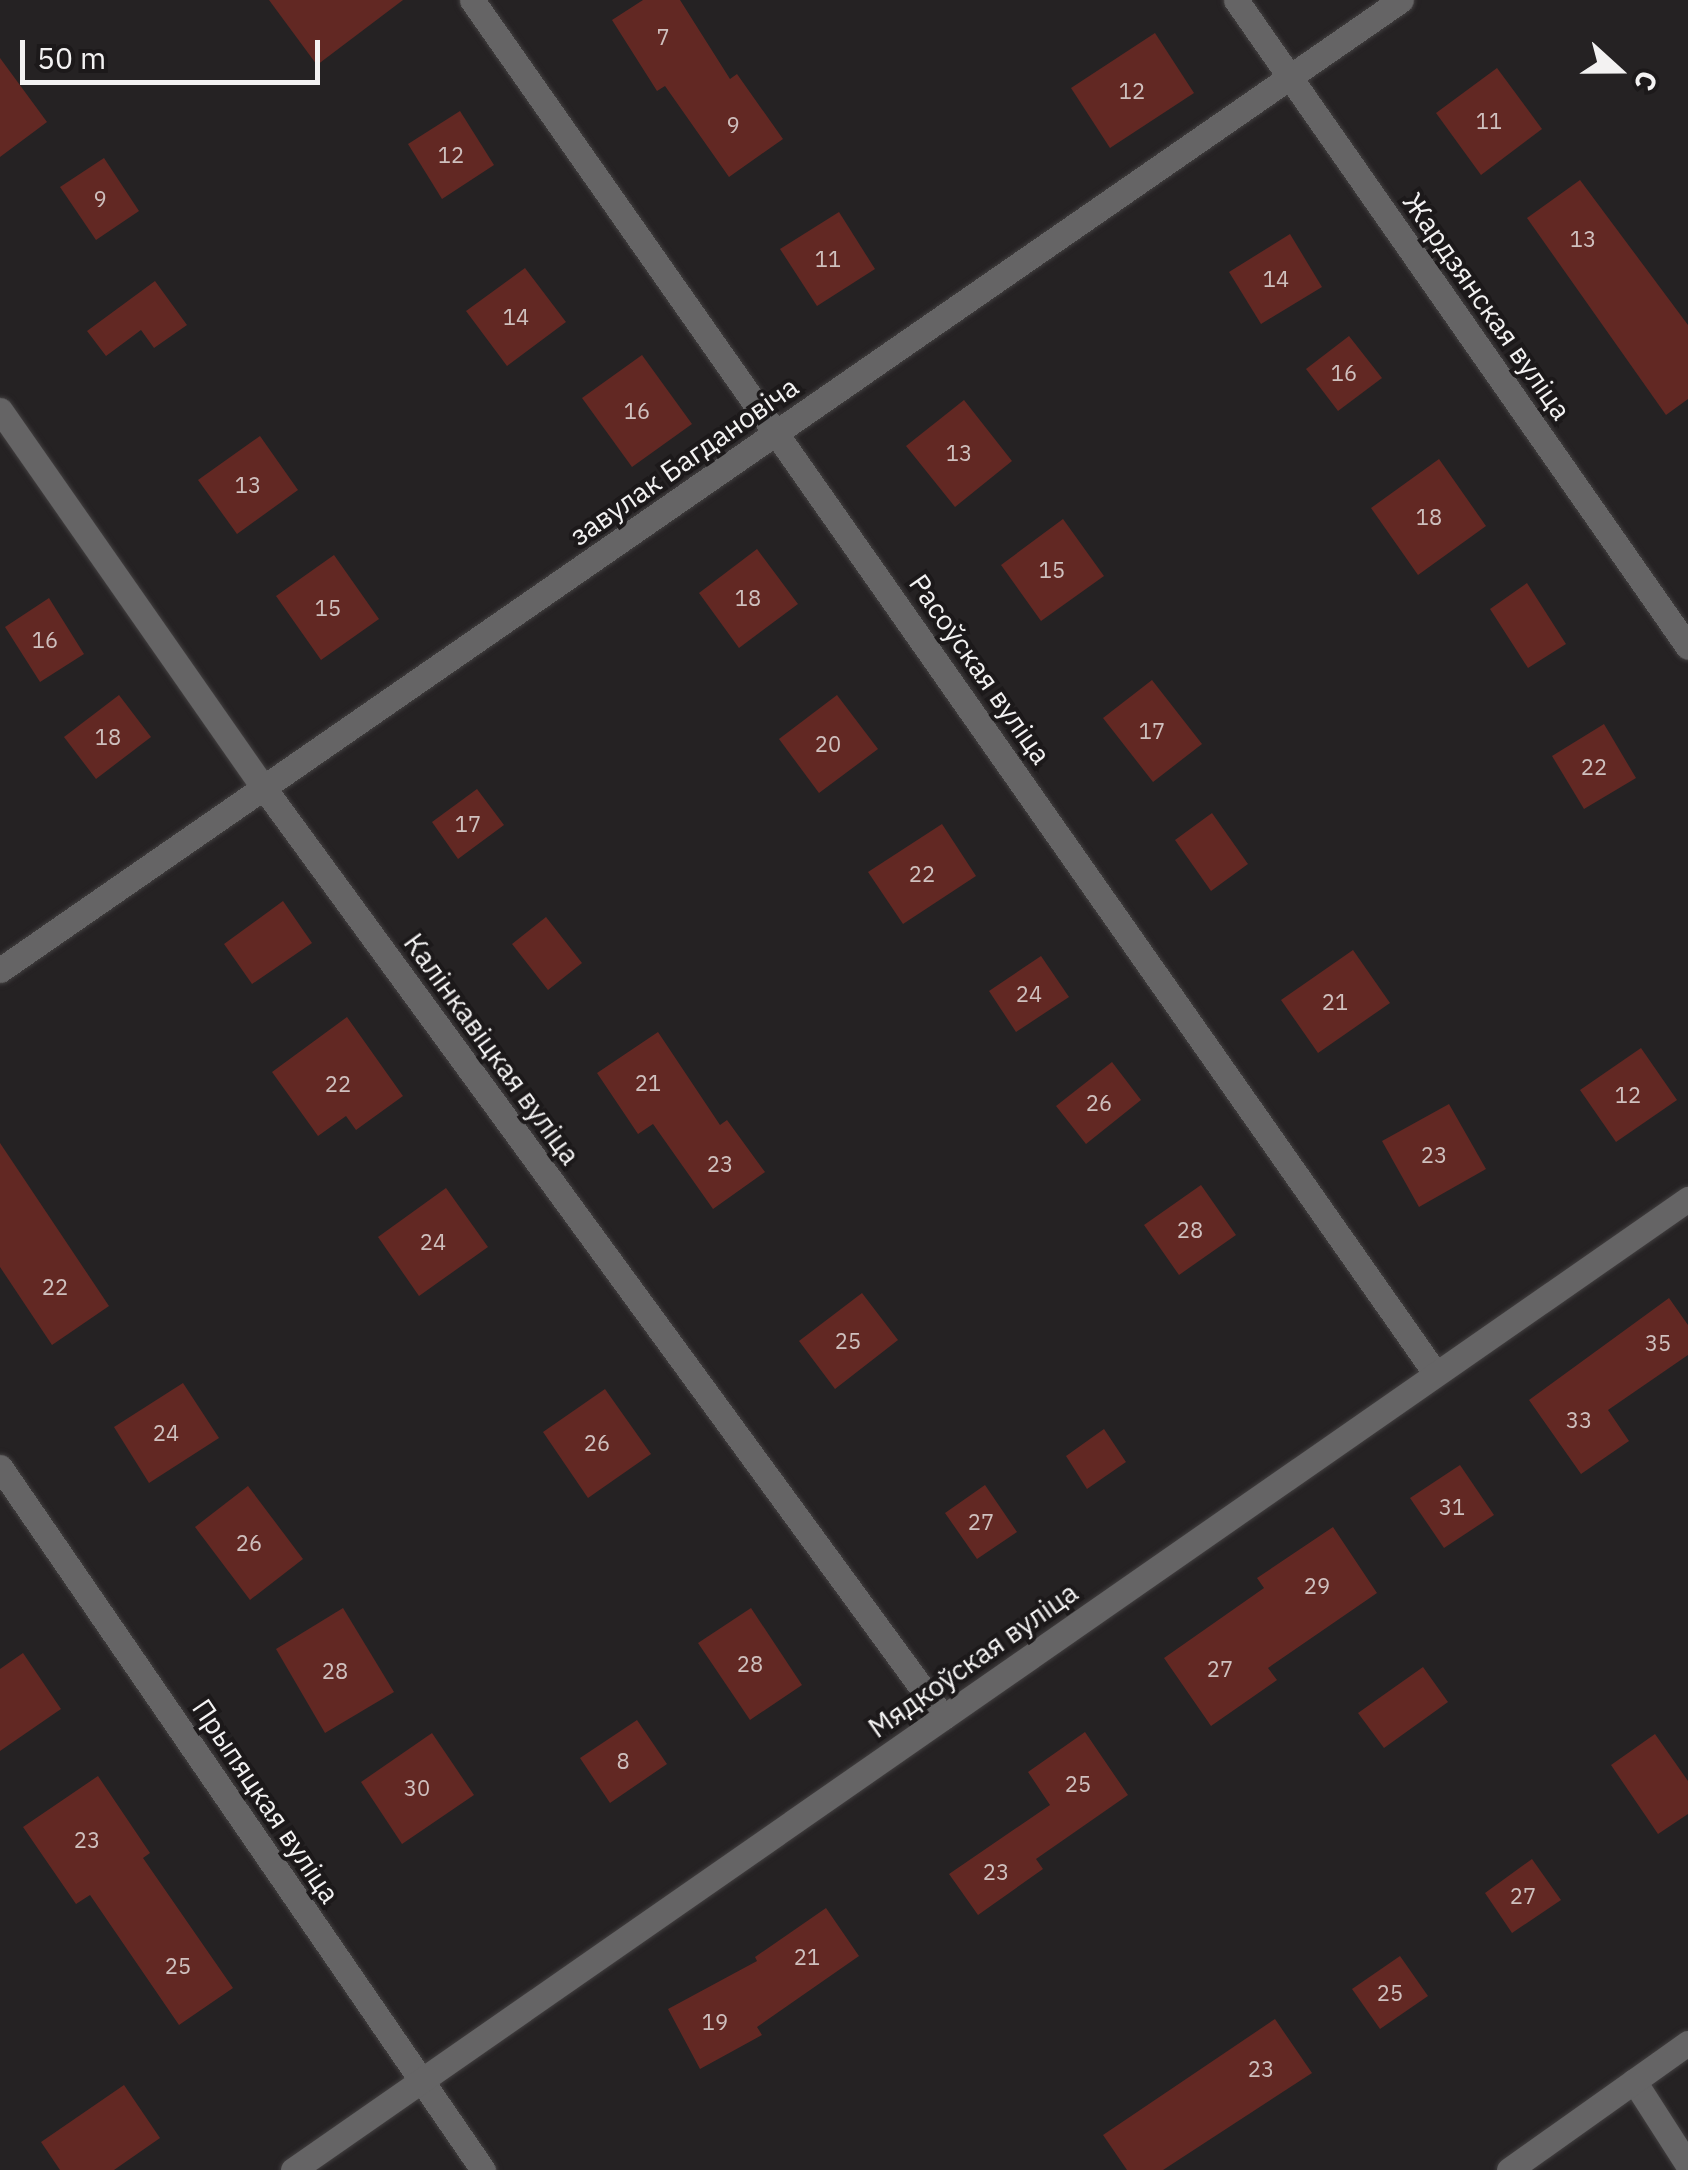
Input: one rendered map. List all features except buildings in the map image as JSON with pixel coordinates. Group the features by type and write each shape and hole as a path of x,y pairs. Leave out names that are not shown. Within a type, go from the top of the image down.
{"street":[{"name":"Расоўская вуліца","path":"472,0 1436,1374"},
{"name":"Жардзянская вуліца","path":"1236,0 1688,647"},
{"name":"завулак Багдановіча","path":"0,970 1401,0"},
{"name":"Калінкавіцкая вуліца","path":"0,410 264,788 943,1718"},
{"name":"Мядкоўская вуліца","path":"293,2170 1688,1199"},
{"name":"Прыпяцкая вуліца","path":"0,1467 483,2170"},
{"path":"1509,2170 1688,2043"},
{"path":"1634,2081 1688,2165"}]}
